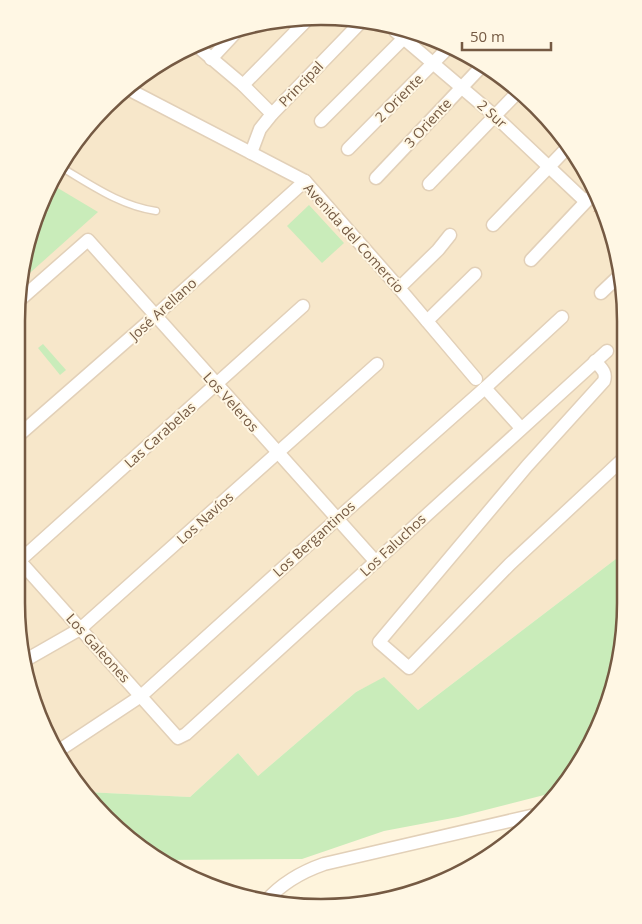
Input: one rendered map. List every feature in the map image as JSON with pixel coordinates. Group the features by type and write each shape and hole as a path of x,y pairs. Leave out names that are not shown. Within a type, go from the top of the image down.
{"street":[{"path":"243,85 301,26"},
{"name":"Principal","path":"251,153 260,128 356,28"},
{"path":"320,121 401,36"},
{"name":"2 Sur","path":"404,37 432,64 494,116 549,166 585,202"},
{"path":"211,59 229,40"},
{"path":"202,51 243,85 272,114"},
{"name":"2 Oriente","path":"348,149 444,52"},
{"name":"3 Oriente","path":"376,178 478,70"},
{"name":"Avenida del Comercio","path":"134,92 305,181 480,384 521,428"},
{"path":"429,184 514,96"},
{"path":"493,225 563,152"},
{"name":"José Arellano","path":"25,430 305,181"},
{"path":"531,260 589,198"},
{"path":"399,288 438,250 450,235"},
{"name":"Los Veleros","path":"27,294 88,240 376,562"},
{"path":"427,321 476,274"},
{"path":"601,293 614,281"},
{"name":"Las Carabelas","path":"25,555 303,306"},
{"name":"Los Bergantinos","path":"63,748 141,696 337,519 480,384 562,316"},
{"name":"Los Faluchos","path":"178,738 186,734 607,351"},
{"path":"596,362 604,371 606,376 604,381 527,466 379,642 409,668 510,564 617,465"},
{"name":"Los Navíos","path":"31,658 80,629 377,364"},
{"name":"Los Galeones","path":"25,569 178,738"},
{"path":"272,894 299,874 324,864 525,817"}],"lane":[{"path":"67,170 117,200 136,207 156,211"}],"path":[{"path":"585,202 596,212"}],"shaded area":[{"path":"321,25 340,26 398,35 434,48 469,65 516,98 556,141 577,173 594,208 607,244 616,302 617,558 418,710 384,678 356,692 258,776 238,753 190,797 94,792 75,767 56,734 35,680 28,642 25,603 25,321 28,282 35,244 56,190 86,141 126,98 173,65 226,41 244,35 282,28"}],"green space":[{"path":"57,188 98,212 29,273 35,244"},
{"path":"309,205 344,243 322,263 287,226"},
{"path":"43,344 66,370 60,375 38,348"},
{"path":"617,558 616,622 607,680 586,734 567,767 547,794 458,817 384,831 302,859 175,860 126,826 94,792 190,797 238,753 258,776 356,692 384,677 418,710"}]}
